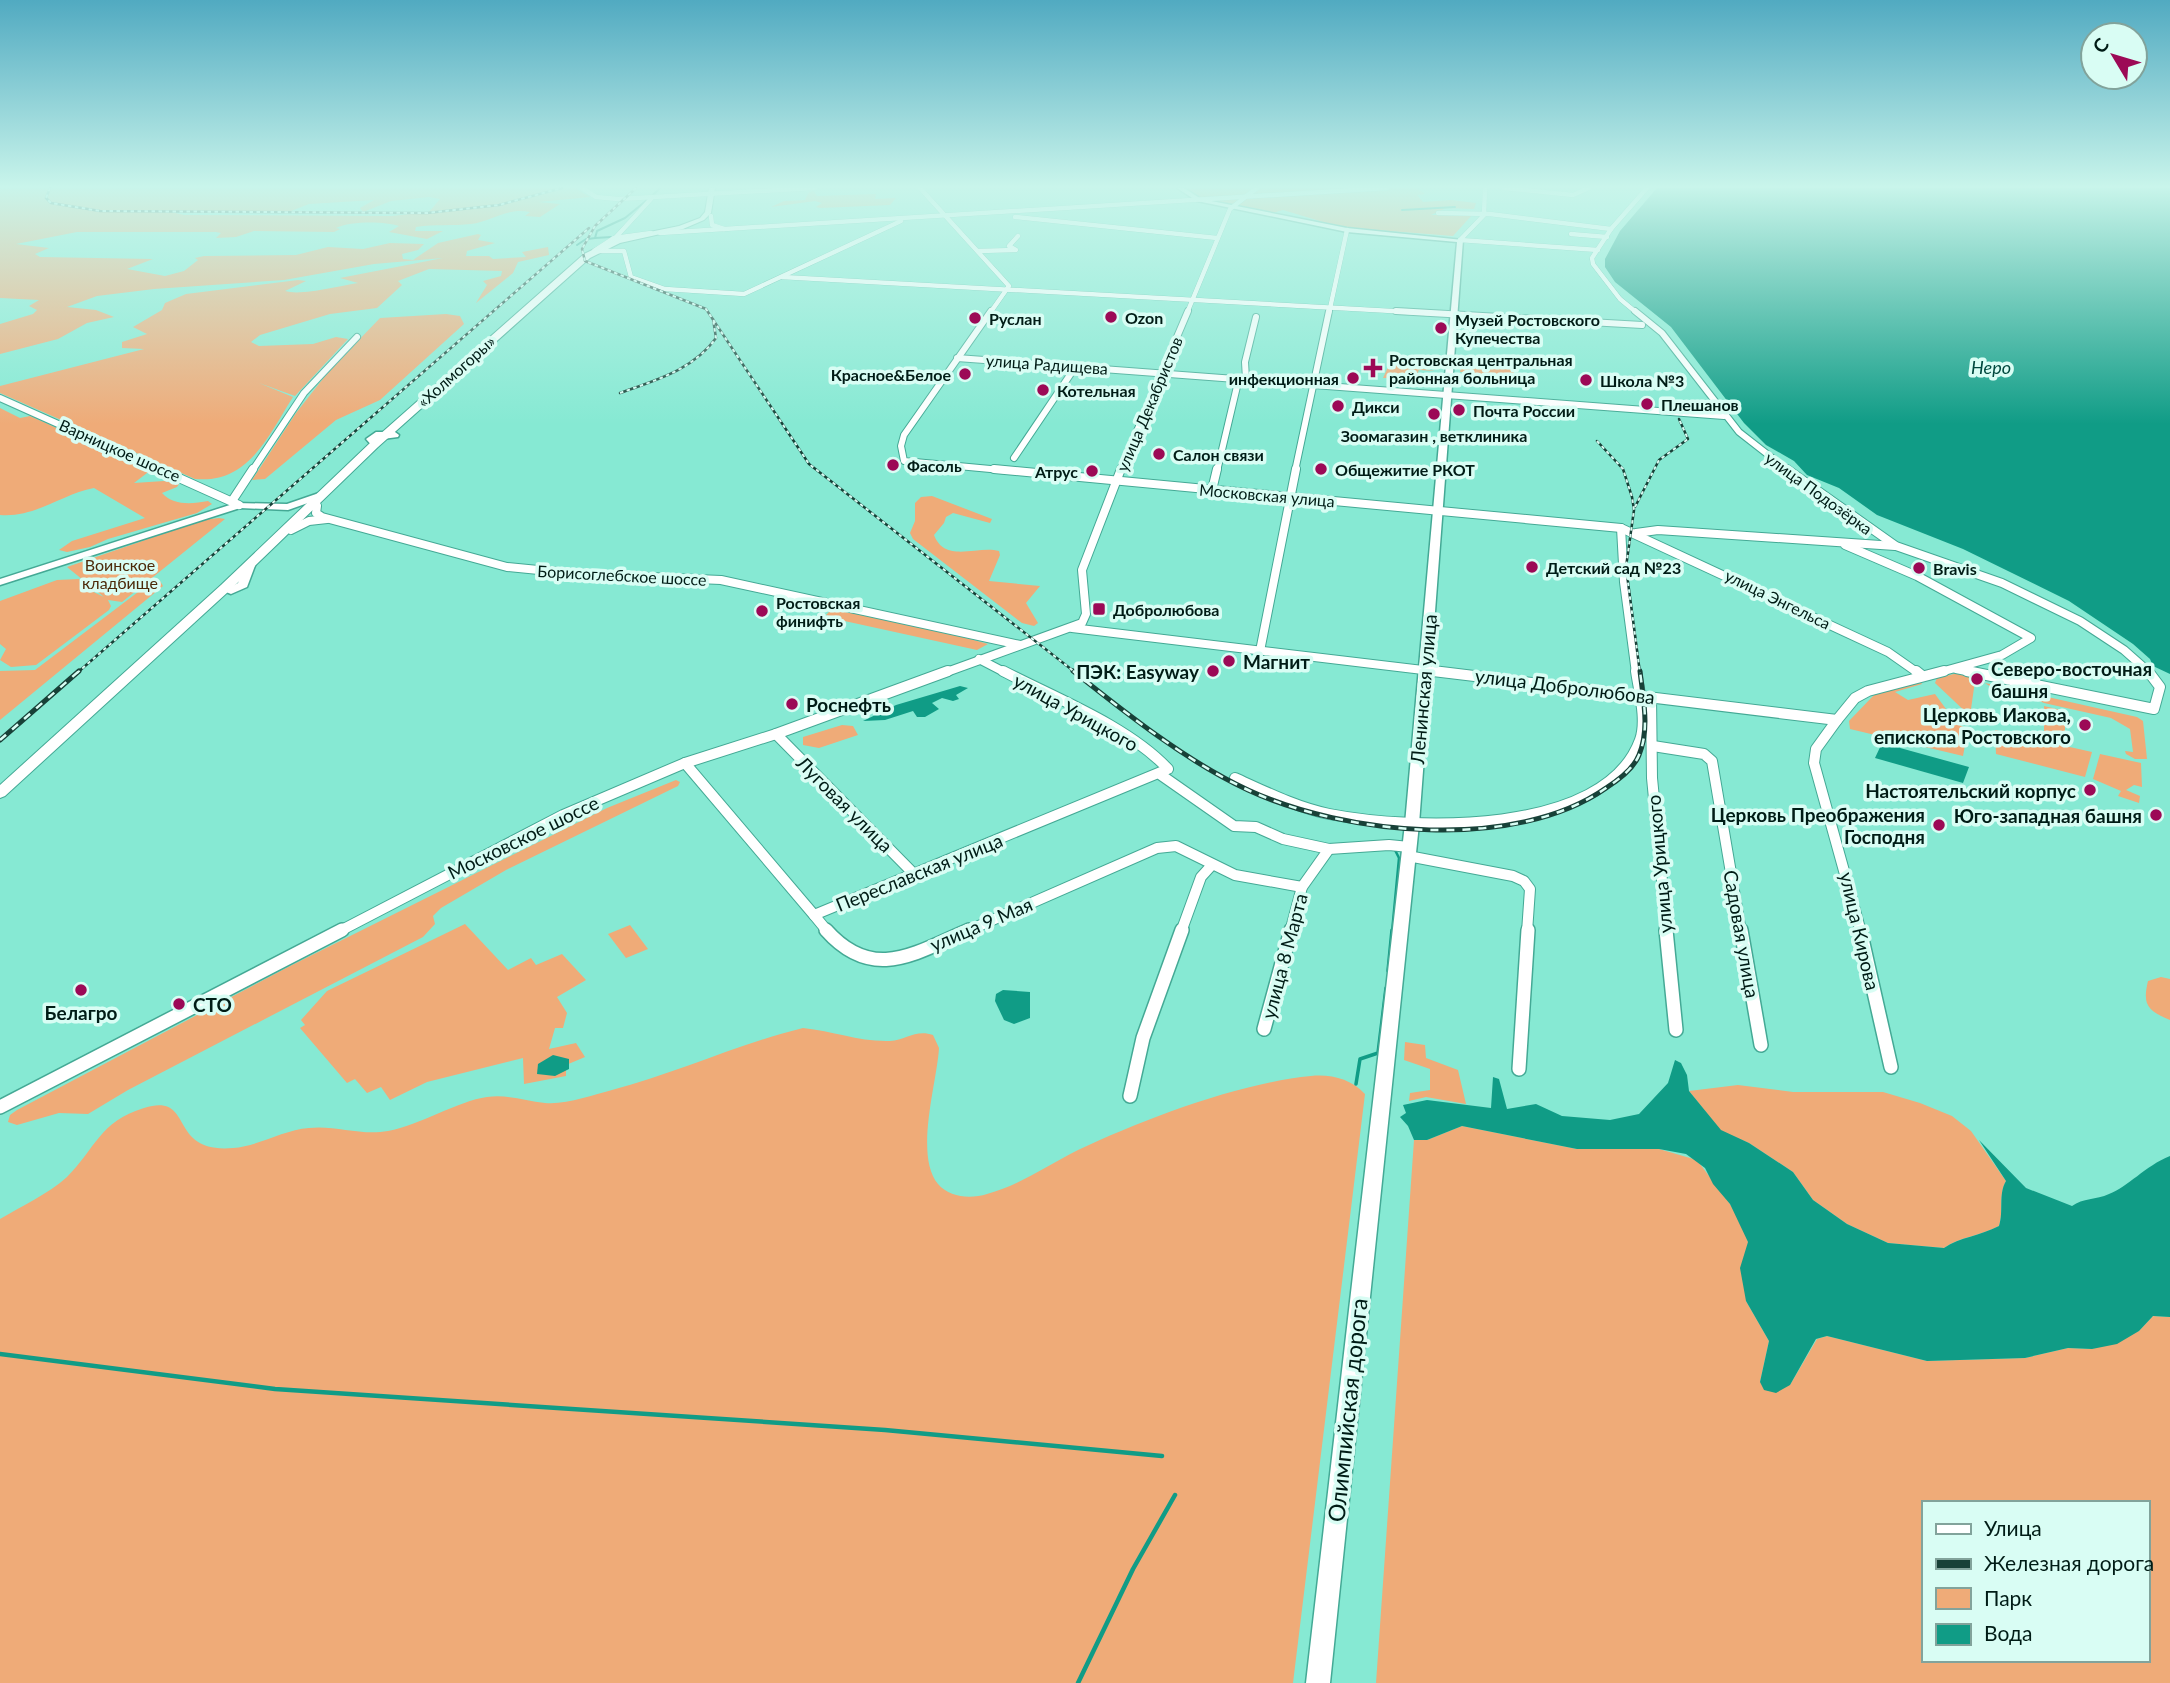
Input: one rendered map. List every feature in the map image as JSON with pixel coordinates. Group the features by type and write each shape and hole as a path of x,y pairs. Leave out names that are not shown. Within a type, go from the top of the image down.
{"highway":[{"name":"«Холмогоры»","path":"0,793 225,588 298,516 578,267"},
{"name":"«Холмогоры»","path":"251,563 291,530 374,445 391,434"}],"main road":[{"name":"Ленинская улица","path":"1376,1136 1412,824 1446,394 1459,267"},
{"path":"288,507 318,501"},
{"path":"0,582 236,503 298,509 298,516"},
{"name":"Олимпийская дорога","path":"1318,1683 1376,1136"}],"street":[{"path":"628,267 631,277 665,289 739,294 805,267"},
{"path":"990,267 1007,289"},
{"name":"улица Декабристов","path":"1072,628 1086,618 1081,575 1116,481 1206,267"},
{"path":"1259,651 1288,497 1339,267"},
{"name":"улица Подозёрка","path":"1595,267 1620,299 1662,333 1739,432 1816,492 1896,546 2002,583 2080,621 2124,650 2152,675 2160,687 2154,709 2121,705 1951,668"},
{"path":"782,277 1642,325"},
{"path":"957,358 1007,289"},
{"path":"1212,490 1256,317"},
{"path":"236,503 304,393 357,337"},
{"name":"улица Радищева","path":"957,358 1724,416"},
{"name":"Московская улица","path":"957,358 901,441 904,461 1629,531 1658,530 1845,545 1896,546"},
{"path":"1014,458 1076,366"},
{"name":"Варницкое шоссе","path":"0,398 236,503"},
{"name":"Борисоглебское шоссе","path":"318,501 317,514 330,519 507,567 579,574 721,580 1020,645"},
{"path":"291,530 309,522 330,519"},
{"name":"улица Энгельса","path":"1629,531 1888,652 1921,675"},
{"name":"улица Урицкого","path":"1629,531 1645,696 1653,746 1652,778 1676,1030"},
{"name":"улица Подозёрка","path":"1845,545 1917,576 2031,638 2006,652 1951,668"},
{"name":"Московское шоссе","path":"0,1107 564,815 685,763 776,734 979,659 1072,628"},
{"name":"улица Добролюбова","path":"1072,628 1837,720"},
{"name":"улица Урицкого","path":"979,659 1115,731 1234,826 1256,827 1283,839 1329,849 1389,845 1524,881 1530,889 1519,1069"},
{"path":"1837,720 1855,698 1868,691 1951,668"},
{"name":"улица Урицкого","path":"1235,778 1309,809 1349,818 1412,824 1488,820 1540,813 1573,803 1601,787 1624,769 1641,738 1645,696"},
{"name":"улица Кирова","path":"1837,720 1816,749 1814,763 1851,889 1891,1067"},
{"name":"Луговая улица","path":"776,734 914,874"},
{"name":"Садовая улица","path":"1653,746 1704,754 1712,761 1760,1045"},
{"name":"Переславская улица","path":"685,763 814,915 1165,772"},
{"name":"улица 9 Мая","path":"814,915 850,954 867,959 892,960 906,957 1157,848 1176,846 1189,850 1211,866"},
{"name":"улица 8 Марта","path":"1264,1029 1302,887 1329,849"},
{"path":"1130,1096 1153,1008 1201,877 1211,866 1235,875 1302,887"}],"green space":[{"path":"0,267 133,267 127,269 165,276 184,271 190,267 360,267 284,280 154,289 97,296 67,307 96,310 114,317 87,323 58,339 0,354 0,324 33,314 37,310 29,306 39,300 0,298"},
{"path":"399,267 516,267 513,273 476,303 487,285 483,281 501,276 502,271 429,269 398,281 402,285 377,308 330,314 260,335 251,342 259,346 313,344 336,337 348,339 295,396 259,383 293,397 255,454 230,474 214,479 195,479 0,393 0,386 144,349 122,348 122,342 147,334 133,327 162,310 165,303 186,294 298,280 306,281 285,291 310,291 358,283 340,278"},
{"path":"446,314 460,316 464,324 380,400 336,420 265,479 252,480 296,413 329,371 380,318"},
{"path":"1463,358 1477,359 1514,370 1514,375 1489,374 1487,383 1479,382 1480,374 1460,372"},
{"path":"1396,361 1420,364 1419,368 1435,371 1419,370 1417,374 1407,375 1413,378 1411,385 1400,384 1401,378 1383,378 1388,367"},
{"path":"0,408 20,418 30,416 151,470 134,483 164,481 179,484 162,493 178,502 208,501 212,504 197,513 108,539 90,547 67,552 59,550 72,541 145,518 94,488 25,513 0,515"},
{"path":"932,496 992,519 990,523 953,513 946,517 934,535 939,544 954,551 999,551 1000,555 989,581 1040,586 1026,603 1038,623 1034,626 1022,623 913,539 910,533 915,521 915,503 921,497"},
{"name":"Воинское кладбище","path":"225,519 122,602 108,600 111,606 109,610 36,665 11,667 0,660 6,649 0,644 0,601 57,580 79,579 83,587 104,597 67,567 203,520"},
{"path":"160,581 163,586 0,720 0,671 35,670 150,583"},
{"path":"832,609 941,631 988,644 977,650 840,620 826,615"},
{"path":"1958,673 1975,677 1971,679 1975,681 1970,716 1935,683 1937,678"},
{"path":"1920,681 1922,684 1895,692 1908,700 1935,694 1957,724 1968,729 1963,756 1850,729 1849,721 1874,695"},
{"path":"1985,683 2137,717 2143,721 2147,759 2135,759 2126,754 2125,751 2133,752 2130,729 2111,718 2044,703 2019,692 1997,691"},
{"path":"2044,706 2065,711 2065,737 2044,733"},
{"path":"842,725 853,726 858,735 819,748 803,745 803,737"},
{"path":"1995,730 2092,752 2085,777 1996,754"},
{"path":"2100,754 2141,763 2142,787 2134,785 2126,790 2140,796 2139,803 2118,796 2121,791 2093,779"},
{"path":"676,780 680,782 678,786 506,870 441,908 433,916 435,924 423,937 128,1090 88,1114 59,1113 17,1125 8,1122 10,1115 17,1110 290,966 607,808"},
{"path":"465,924 508,970 531,958 536,965 562,954 586,980 557,997 567,1013 563,1028 555,1028 549,1049 576,1043 585,1057 566,1065 566,1076 524,1084 523,1058 427,1082 390,1100 381,1087 367,1093 355,1079 347,1083 300,1028 305,1025 301,1020 327,991"},
{"path":"630,925 648,949 626,958 608,934"},
{"path":"2161,977 2170,979 2170,1020 2152,1010 2147,1002 2148,981"},
{"path":"803,1028 879,1041 896,1040 921,1033 933,1035 939,1048 927,1137 931,1171 943,1189 968,1197 999,1190 1132,1126 1223,1094 1283,1080 1326,1076 1347,1081 1365,1094 1293,1683 0,1683 0,1219 60,1183 108,1128 129,1114 160,1105 170,1108 198,1142 212,1147 243,1147 309,1128 388,1131 487,1097 553,1103 579,1099"},
{"path":"1405,1042 1425,1045 1426,1058 1458,1070 1466,1104 1426,1097 1409,1101 1410,1093 1430,1090 1430,1069 1404,1060"},
{"path":"1738,1085 1793,1092 1883,1092 1952,1116 1971,1131 2006,1181 2002,1191 1999,1226 1944,1248 1888,1243 1847,1224 1813,1200 1793,1172 1749,1143 1721,1131 1689,1091"},
{"path":"1462,1126 1577,1149 1659,1149 1697,1160 1730,1204 1745,1231 1748,1242 1746,1301 1769,1341 1760,1382 1790,1385 1817,1339 1827,1336 1927,1361 2025,1358 2068,1348 2092,1349 2139,1331 2153,1316 2170,1317 2170,1683 1376,1683 1414,1140 1427,1140"}],"water":[{"name":"Неро","path":"1605,267 2170,267 2170,674 2153,666 2150,659 2133,644 2069,601 1963,549 1877,515 1839,488 1807,475 1794,461 1766,445 1744,423 1671,327 1615,282"},
{"path":"960,686 968,688 956,695 959,699 953,701 942,698 932,703 939,709 925,717 917,717 913,711 885,720 863,721 896,705"},
{"path":"1882,743 1969,767 1963,783 1875,758"},
{"path":"1003,990 1030,992 1030,1018 1014,1024 1004,1020 995,1001 996,994"},
{"path":"553,1055 569,1059 569,1069 555,1076 537,1074 538,1064"},
{"path":"1675,1060 1681,1063 1687,1075 1689,1091 1721,1130 1749,1143 1793,1172 1813,1200 1847,1224 1888,1243 1944,1248 1999,1226 2002,1191 2006,1181 1979,1140 2026,1188 2072,1206 2116,1191 2170,1156 2170,1317 2153,1316 2139,1331 2117,1344 2092,1349 2068,1348 2025,1358 1927,1361 1827,1336 1816,1339 1790,1385 1776,1393 1764,1390 1760,1382 1769,1341 1746,1301 1740,1268 1748,1242 1730,1204 1713,1184 1705,1168 1686,1154 1659,1149 1577,1149 1462,1126 1427,1140 1414,1140 1408,1126 1400,1117 1406,1113 1403,1105 1427,1100 1491,1108 1493,1077 1499,1079 1507,1109 1536,1104 1562,1116 1610,1120 1639,1114 1668,1083"}],"waterway":[{"path":"1392,932 1399,858 1395,850"},
{"path":"1388,971 1392,930"},
{"path":"1356,1084 1360,1059 1378,1053 1386,988"},
{"path":"0,1354 275,1389 885,1430 1162,1456"},
{"path":"1078,1683 1133,1569 1175,1495"}],"railway":[{"path":"77,673 545,267"},
{"path":"599,267 706,309 713,320"},
{"path":"620,393 673,373 696,358 716,338 713,320"},
{"path":"713,320 809,464 1076,673"},
{"path":"1635,507 1659,460 1688,439 1679,419"},
{"path":"1597,441 1623,469 1632,497 1634,510 1626,567 1640,673"},
{"path":"0,740 79,671"},
{"path":"1073,671 1180,751 1248,790 1332,818 1429,830 1478,829 1525,822 1568,808 1615,782 1633,765 1642,745 1645,713 1640,671"}],"place":[{"name":"Ozon","path":"1111,317"},
{"name":"Руслан","path":"975,318"},
{"name":"Музей Ростовского Купечества","path":"1441,328"},
{"name":"Ростовская центральная районная больница","path":"1373,368"},
{"name":"Красное&Белое","path":"965,374"},
{"name":"инфекционная","path":"1353,378"},
{"name":"Школа №3","path":"1586,380"},
{"name":"Котельная","path":"1043,390"},
{"name":"Плешанов","path":"1647,404"},
{"name":"Дикси","path":"1338,406"},
{"name":"Почта России","path":"1459,410"},
{"name":"Зоомагазин , ветклиника","path":"1434,414"},
{"name":"Салон связи","path":"1159,454"},
{"name":"Фасоль","path":"893,465"},
{"name":"Общежитие РКОТ","path":"1321,469"},
{"name":"Атрус","path":"1092,471"},
{"name":"Детский сад №23","path":"1532,567"},
{"name":"Bravis","path":"1919,568"},
{"name":"Добролюбова","path":"1099,609"},
{"name":"Ростовская финифть","path":"762,611"},
{"name":"Магнит","path":"1229,661"},
{"name":"ПЭК: Easyway","path":"1213,671"},
{"name":"Северо-восточная башня","path":"1977,679"},
{"name":"Роснефть","path":"792,704"},
{"name":"Церковь Иакова, епископа Ростовского","path":"2085,725"},
{"name":"Настоятельский корпус","path":"2090,790"},
{"name":"Юго-западная башня","path":"2156,815"},
{"name":"Церковь Преображения Господня","path":"1939,825"},
{"name":"Белагро","path":"81,990"},
{"name":"СТО","path":"179,1004"}]}
